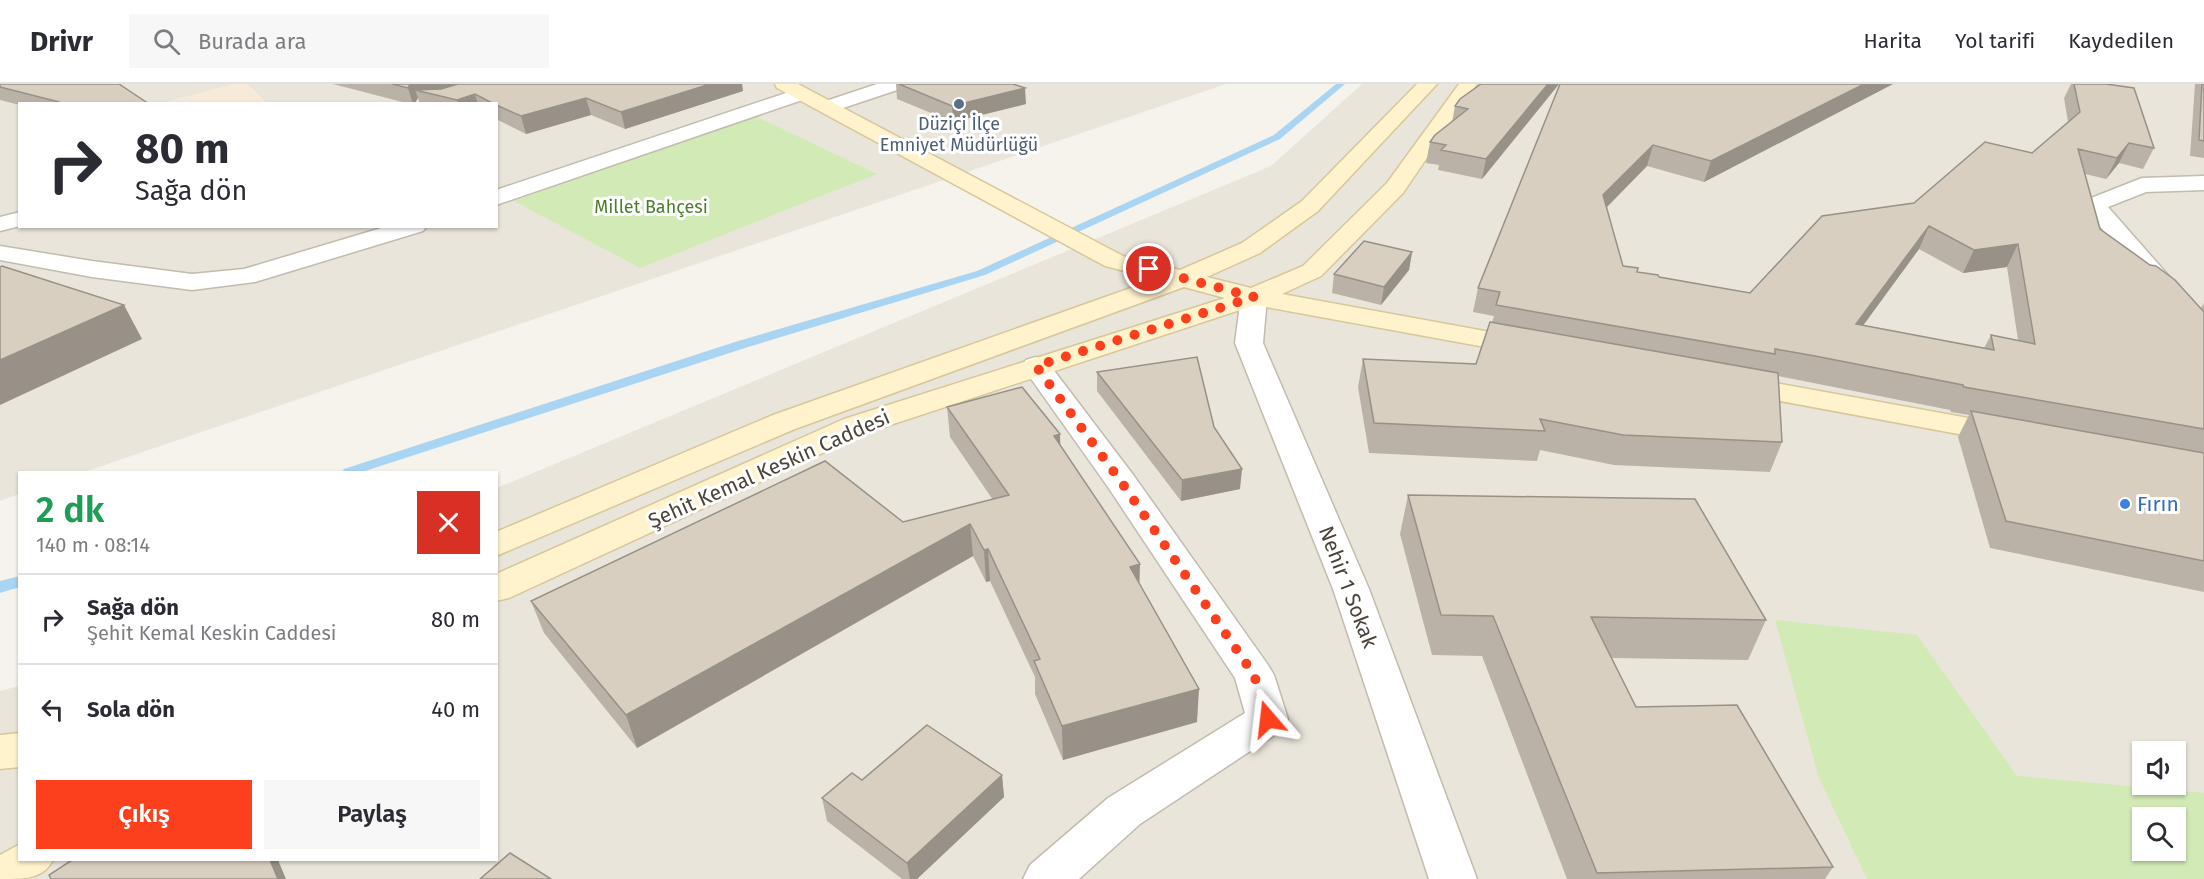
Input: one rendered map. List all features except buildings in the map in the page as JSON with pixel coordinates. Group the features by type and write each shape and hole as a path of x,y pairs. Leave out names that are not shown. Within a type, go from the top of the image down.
{"street":[{"path":"827,107 896,84"},
{"path":"498,544 784,422 1184,278 1251,248 1310,206 1428,84"},
{"name":"Şehit Kemal Keskin Caddesi","path":"498,588 855,426 1254,297 1312,271 1395,188 1468,84"},
{"path":"498,197 793,89 1114,261 1254,297 1559,353"},
{"path":"2204,183 2142,185 2094,205 2204,333"},
{"path":"0,224 18,220"},
{"path":"0,253 92,269 192,282 246,277 408,228"},
{"name":"Nehir 1 Sokak","path":"1254,297 1249,343 1351,590 1453,879"},
{"path":"1036,366 1122,483 1254,675 1268,719 1124,811 1047,879"},
{"path":"1712,381 2028,438"},
{"path":"2,879 29,861"},
{"path":"26,879 38,861"}],"shaded area":[{"path":"0,84 1226,84 87,471 18,471 18,494 0,501"},
{"path":"233,84 248,84 266,102 166,102"},
{"path":"1362,84 2204,84 2204,879 0,879 0,691 18,686 18,861 498,861 498,488 1271,166"}],"green space":[{"name":"Millet Bahçesi","path":"751,114 877,174 640,268 514,201"},
{"path":"1775,620 1917,635 2017,776 2132,786 2132,795 2186,795 2186,791 2204,793 2204,879 1867,879 1819,778"}],"waterway":[{"path":"352,471 740,345 981,273 1277,137 1341,84"},
{"path":"0,587 18,582"}],"place":[{"name":"Düziçi İlçe Emniyet Müdürlüğü","path":"959,104"},
{"name":"Fırın","path":"2125,504"}],"route":[{"path":"1149,269 1254,297 1036,366 1122,483 1254,675 1268,719"}]}
